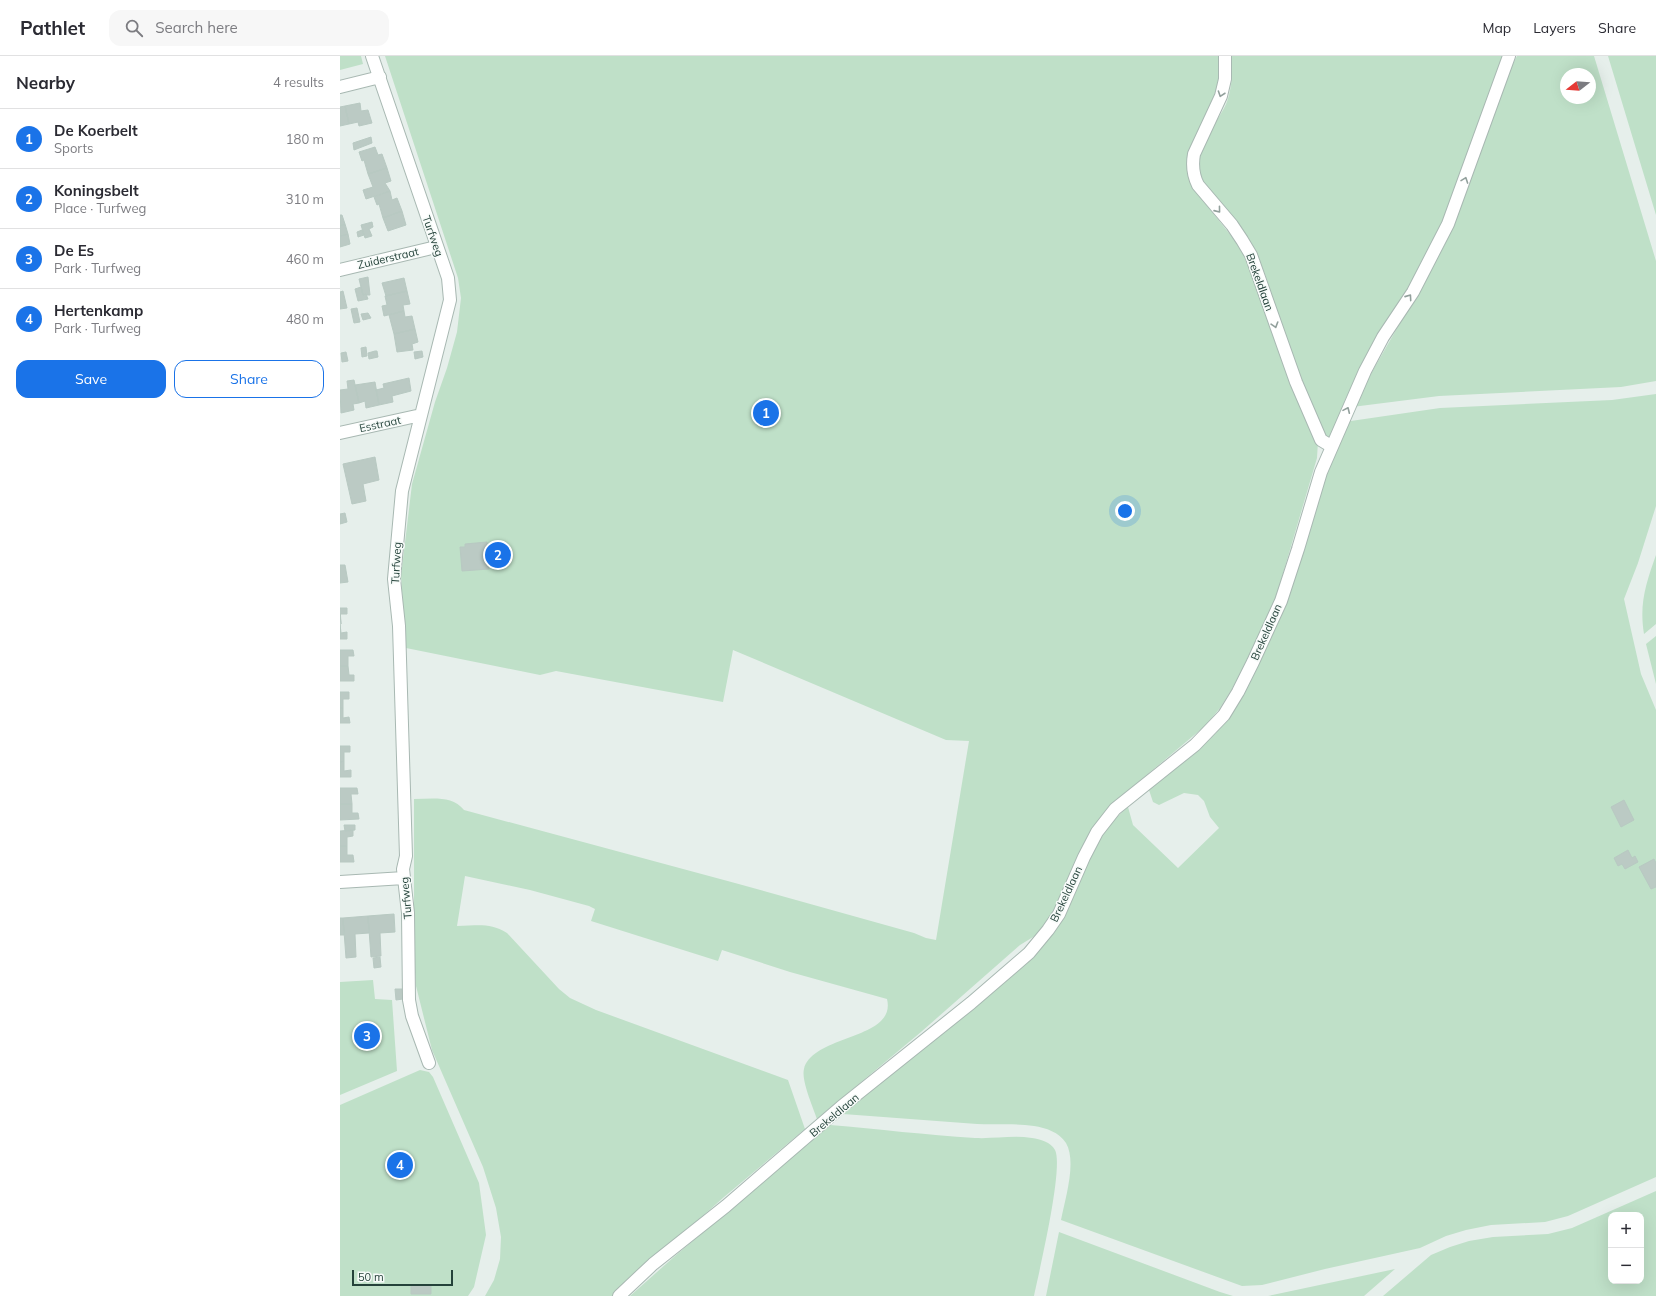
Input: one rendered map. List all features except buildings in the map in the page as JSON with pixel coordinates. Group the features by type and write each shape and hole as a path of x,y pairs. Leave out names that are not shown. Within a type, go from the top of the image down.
{"street":[{"name":"Turfweg","path":"372,56 436,247 448,278 450,300 402,491 394,579 399,626 406,856 403,869 408,913 409,1000 412,1016 429,1063"},
{"name":"Brekeldlaan","path":"1225,56 1225,79 1217,107 1194,154 1192,164 1194,178 1242,240 1251,255 1296,382 1322,440 1331,446"},
{"name":"Brekeldlaan","path":"619,1296 653,1264 726,1206 841,1108 971,1003 1029,953 1044,936 1059,914 1084,857 1097,832 1115,809 1196,745 1224,715 1238,692 1280,601 1298,549 1321,472 1331,446 1365,371 1383,337 1413,292 1448,224 1509,56"},
{"path":"340,87 380,77"},
{"name":"Zuiderstraat","path":"340,270 436,247"},
{"name":"Esstraat","path":"340,433 421,415"},
{"path":"340,882 404,878"}],"green space":[{"path":"340,56 361,56 363,64 340,70"},
{"path":"385,56 1221,56 1218,91 1190,150 1187,165 1189,177 1197,193 1240,247 1249,261 1277,346 1318,441 1317,458 1274,604 1241,674 1220,708 1205,726 1130,789 1104,813 1087,838 1055,911 1038,934 1020,945 921,1032 817,1119 804,1080 804,1069 811,1058 822,1049 868,1030 880,1022 887,1012 887,999 790,972 722,950 718,961 591,921 595,909 589,906 530,890 465,876 457,926 489,926 507,933 559,989 570,998 596,1010 788,1080 805,1129 724,1197 613,1296 485,1296 494,1280 500,1259 501,1237 496,1208 483,1167 432,1050 416,986 414,959 414,799 448,800 459,805 464,810 735,883 936,940 969,741 946,740 733,650 723,702 556,671 540,675 406,648 401,576 412,484 435,402 447,368 457,332 461,298 458,278"},
{"path":"1231,56 1505,56 1453,202 1415,276 1366,358 1345,400 1335,430 1331,437 1327,438 1323,436 1298,377 1284,341 1267,281 1258,258 1246,239 1213,199 1198,171 1197,160 1199,150 1226,105 1229,95 1232,76"},
{"path":"1517,56 1594,56 1656,261 1656,381 1621,387 1439,396 1352,407 1444,246 1461,205 1506,78"},
{"path":"1608,56 1656,56 1656,215"},
{"path":"1656,394 1656,506 1638,563 1624,599 1641,674 1656,710 1656,1177 1568,1216 1545,1222 1491,1225 1466,1230 1446,1236 1420,1248 1325,1269 1262,1285 1242,1286 1061,1220 1069,1181 1070,1160 1066,1143 1060,1136 1052,1131 1027,1125 977,1124 843,1114 1016,972 1045,944 1055,932 1062,920 1087,864 1101,839 1109,827 1128,807 1133,825 1178,868 1219,828 1210,817 1204,801 1198,795 1184,793 1159,805 1153,802 1148,787 1192,756 1216,733 1239,701 1322,484 1344,422 1440,408 1612,400"},
{"path":"1656,555 1656,624 1644,634 1642,613 1644,594"},
{"path":"1656,636 1656,684 1646,644"},
{"path":"373,980 375,999 392,1000 397,1071 340,1095 340,982"},
{"path":"420,1070 429,1072 433,1077 479,1183 486,1235 474,1287 468,1296 340,1296 340,1105"},
{"path":"830,1125 975,1138 1025,1137 1042,1140 1051,1145 1055,1150 1057,1160 1054,1197 1034,1296 630,1296"},
{"path":"1656,1191 1656,1296 1383,1296 1431,1255 1450,1247 1469,1241 1493,1237 1548,1234 1572,1228 1608,1212 1608,1284 1644,1284 1644,1212 1608,1212"},
{"path":"1059,1232 1220,1292 1233,1296 1046,1296"},
{"path":"1395,1269 1364,1296 1268,1296"}],"place":[{"name":"De Koerbelt","path":"766,413"},
{"name":"Koningsbelt","path":"498,555"},
{"name":"De Es","path":"367,1036"},
{"name":"Hertenkamp","path":"400,1165"}]}
